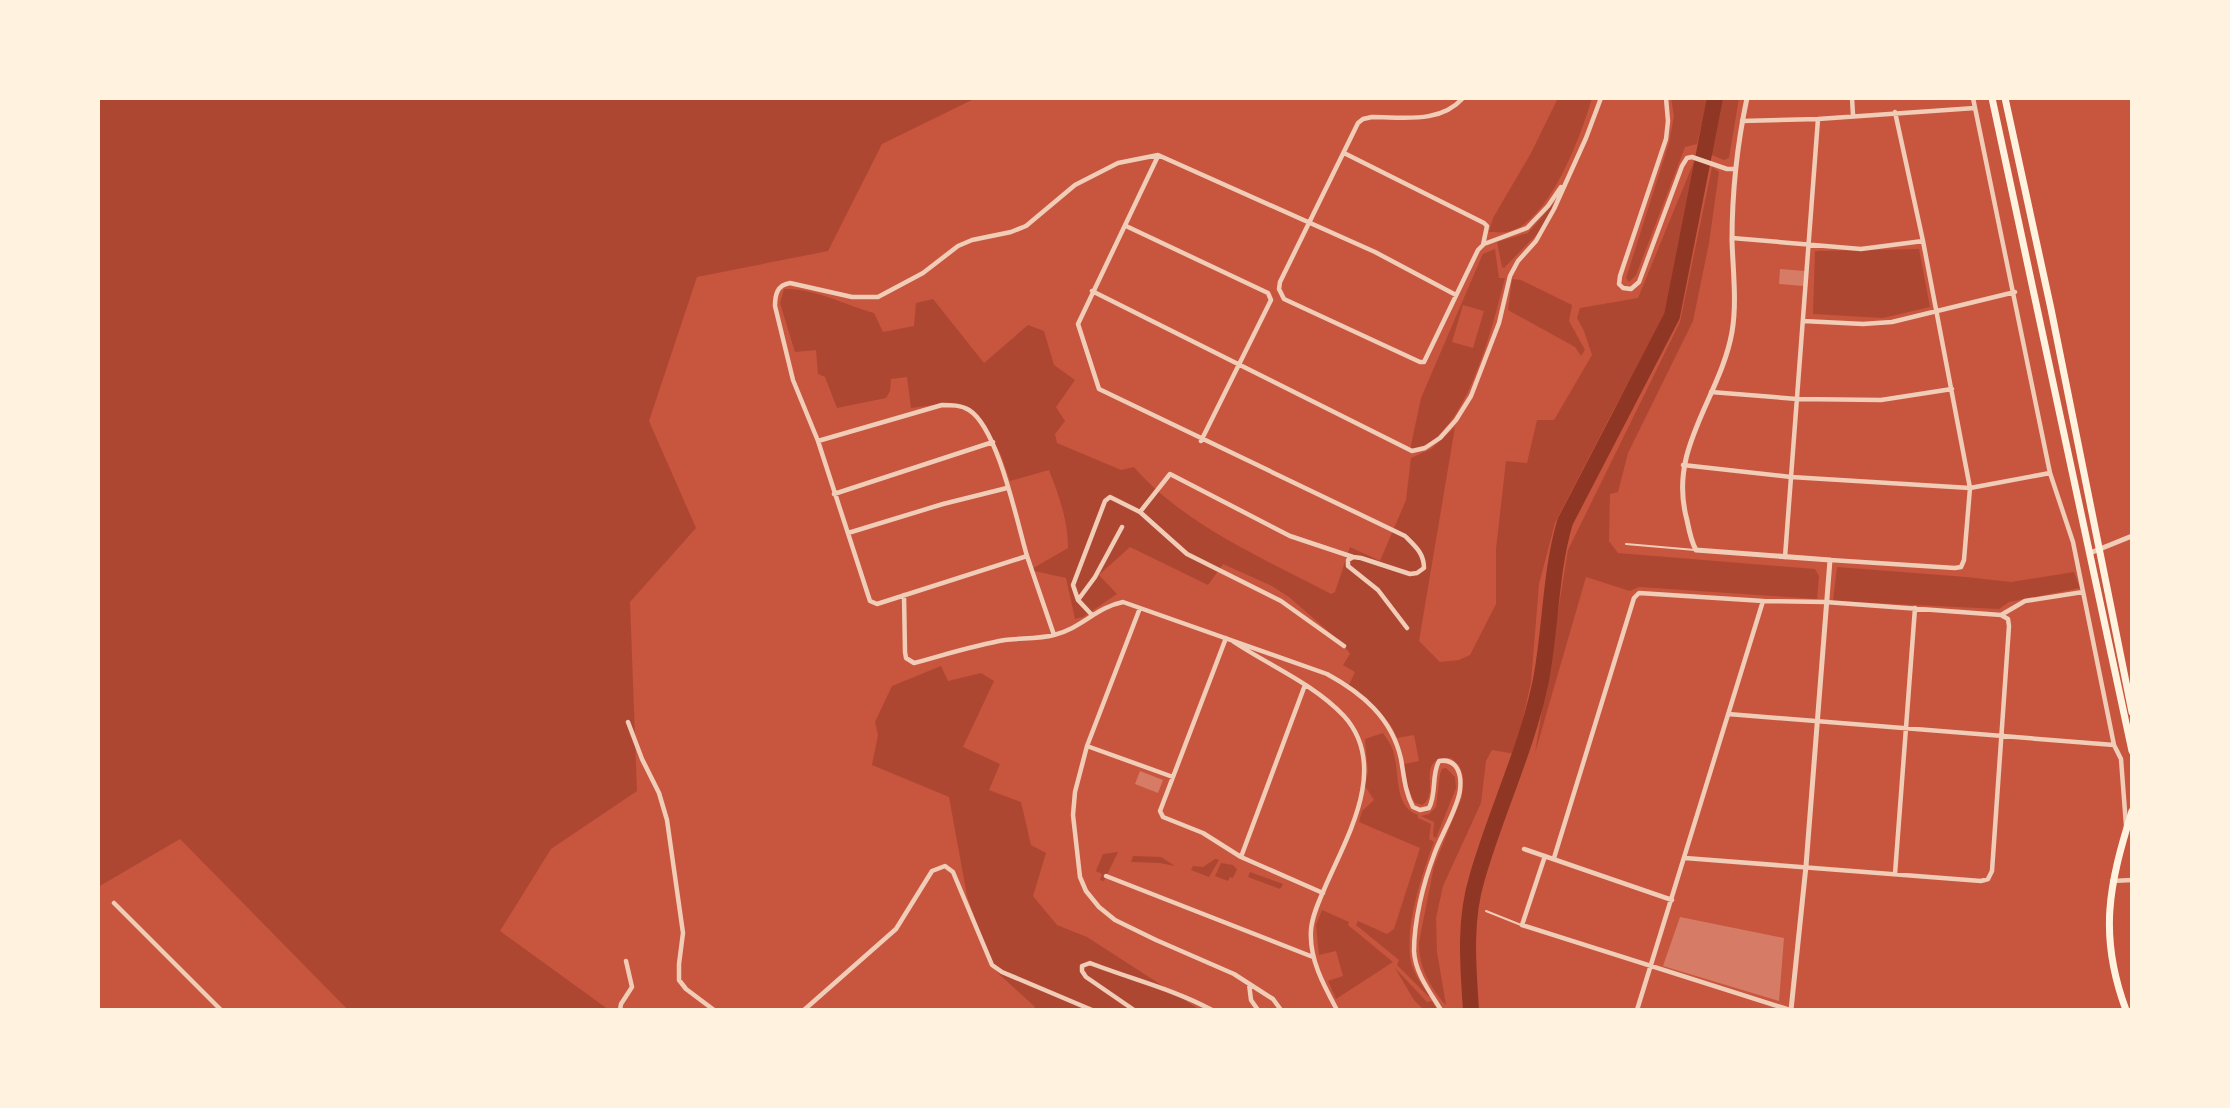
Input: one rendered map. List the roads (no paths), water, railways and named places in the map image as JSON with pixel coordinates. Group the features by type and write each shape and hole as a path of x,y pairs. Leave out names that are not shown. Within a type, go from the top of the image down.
{"highway":[{"path":"1992,98 2132,751"},
{"path":"2006,98 2132,712"},
{"path":"2009,178 2023,174"},
{"path":"2130,1010 2110,939 2108,917 2112,881 2132,811"}],"street":[{"path":"1463,98 1448,110 1430,117 1372,117 1358,123 1280,282 1279,289 1284,299 1420,362 1427,358 1478,250 1496,238 1519,232 1532,224 1548,206 1569,173"},
{"path":"1092,291 1412,452 1433,444 1451,426 1471,396 1499,323 1510,276 1544,227 1586,138 1601,98"},
{"path":"1666,98 1666,138 1620,276 1619,284 1623,288 1631,289 1639,282 1687,158 1735,169"},
{"path":"1747,98 1735,169 1732,330 1727,356 1689,441 1683,465 1682,503 1696,550 1785,558 1961,567 1964,560 1969,488 1937,312 1895,112"},
{"path":"1852,98 1853,115"},
{"path":"1973,98 2015,292 2050,473 2073,542 2114,745 2121,759 2127,829"},
{"path":"1742,121 1818,119 1975,108"},
{"path":"1785,558 1818,119"},
{"path":"1344,153 1484,223 1486,226 1483,245"},
{"path":"1140,512 1167,475 1175,475 1290,536 1409,574 1424,568 1424,559 1417,548 1397,532 1201,441 1099,390 1078,324 1158,155"},
{"path":"1027,556 877,604 870,601 818,440 793,380 775,306 775,295 780,287 790,283 852,297 878,297 923,273 958,246 1026,226 1075,185 1118,163 1158,155 1386,257 1456,295"},
{"path":"1126,226 1268,293 1271,300 1201,441"},
{"path":"1732,238 1861,249 1923,241"},
{"path":"1803,321 1863,324 1892,322 2015,292"},
{"path":"1710,392 1797,399 1881,400 1952,389"},
{"path":"818,440 942,405 954,405 969,410 982,422 993,442 1054,635"},
{"path":"834,494 993,442"},
{"path":"1683,465 1791,477 1969,488 2050,473"},
{"path":"848,533 1007,488"},
{"path":"1092,615 1078,600 1073,585 1105,502 1110,497 1140,512 1187,554 1281,601 1344,646"},
{"path":"1078,600 1095,577 1122,527"},
{"path":"2090,553 2132,536"},
{"path":"1353,557 1348,560 1348,566 1378,590 1407,628"},
{"path":"1545,856 1522,925 1790,1010 1806,866 1830,560"},
{"path":"2001,615 2025,601 2083,592"},
{"path":"1554,858 1634,598 1639,593 1915,608 2001,615 2008,619 1992,872 1988,879 1981,881 1685,858"},
{"path":"904,595 905,652 906,658 914,663 1003,640 1054,635 1076,627 1112,604 1123,602 1327,674 1363,697 1390,728 1400,755 1407,797 1413,807 1420,810 1429,808 1434,799 1434,770 1439,761 1447,760 1458,768 1460,790 1426,880 1414,952 1422,978 1441,1010"},
{"path":"1637,1010 1763,601"},
{"path":"1140,607 1087,746 1075,792 1073,815 1080,877 1086,891 1099,907 1115,920 1193,957 1214,964 1249,983 1273,999 1280,1010"},
{"path":"1895,874 1915,608"},
{"path":"1226,638 1305,685 1344,717 1357,735 1363,763 1364,786 1360,808 1323,893 1311,930 1314,958 1320,979 1337,1010"},
{"path":"1226,638 1160,811 1163,817 1203,833 1241,857 1323,893"},
{"path":"1241,857 1305,685"},
{"path":"1728,714 2114,745"},
{"path":"628,722 659,793 667,820 683,933 680,980 686,989 714,1010"},
{"path":"1087,746 1173,778"},
{"path":"1524,849 1672,900"},
{"path":"804,1010 896,929 932,871 945,866 953,872 992,965 1002,972 1093,1010"},
{"path":"1106,876 1314,958"},
{"path":"2112,881 2132,880"},
{"path":"114,903 221,1010"},
{"path":"620,1010 632,987 626,961"},
{"path":"1134,1010 1086,977 1082,966 1090,963 1143,980 1185,995 1212,1010"},
{"path":"1249,983 1251,1000 1258,1010"}],"lane":[{"path":"1626,544 1696,550"},
{"path":"1486,911 1522,925"}],"waterway":[{"path":"1471,1010 1468,943 1473,894 1535,706 1544,660 1556,561 1565,522 1672,316 1715,98"}]}
